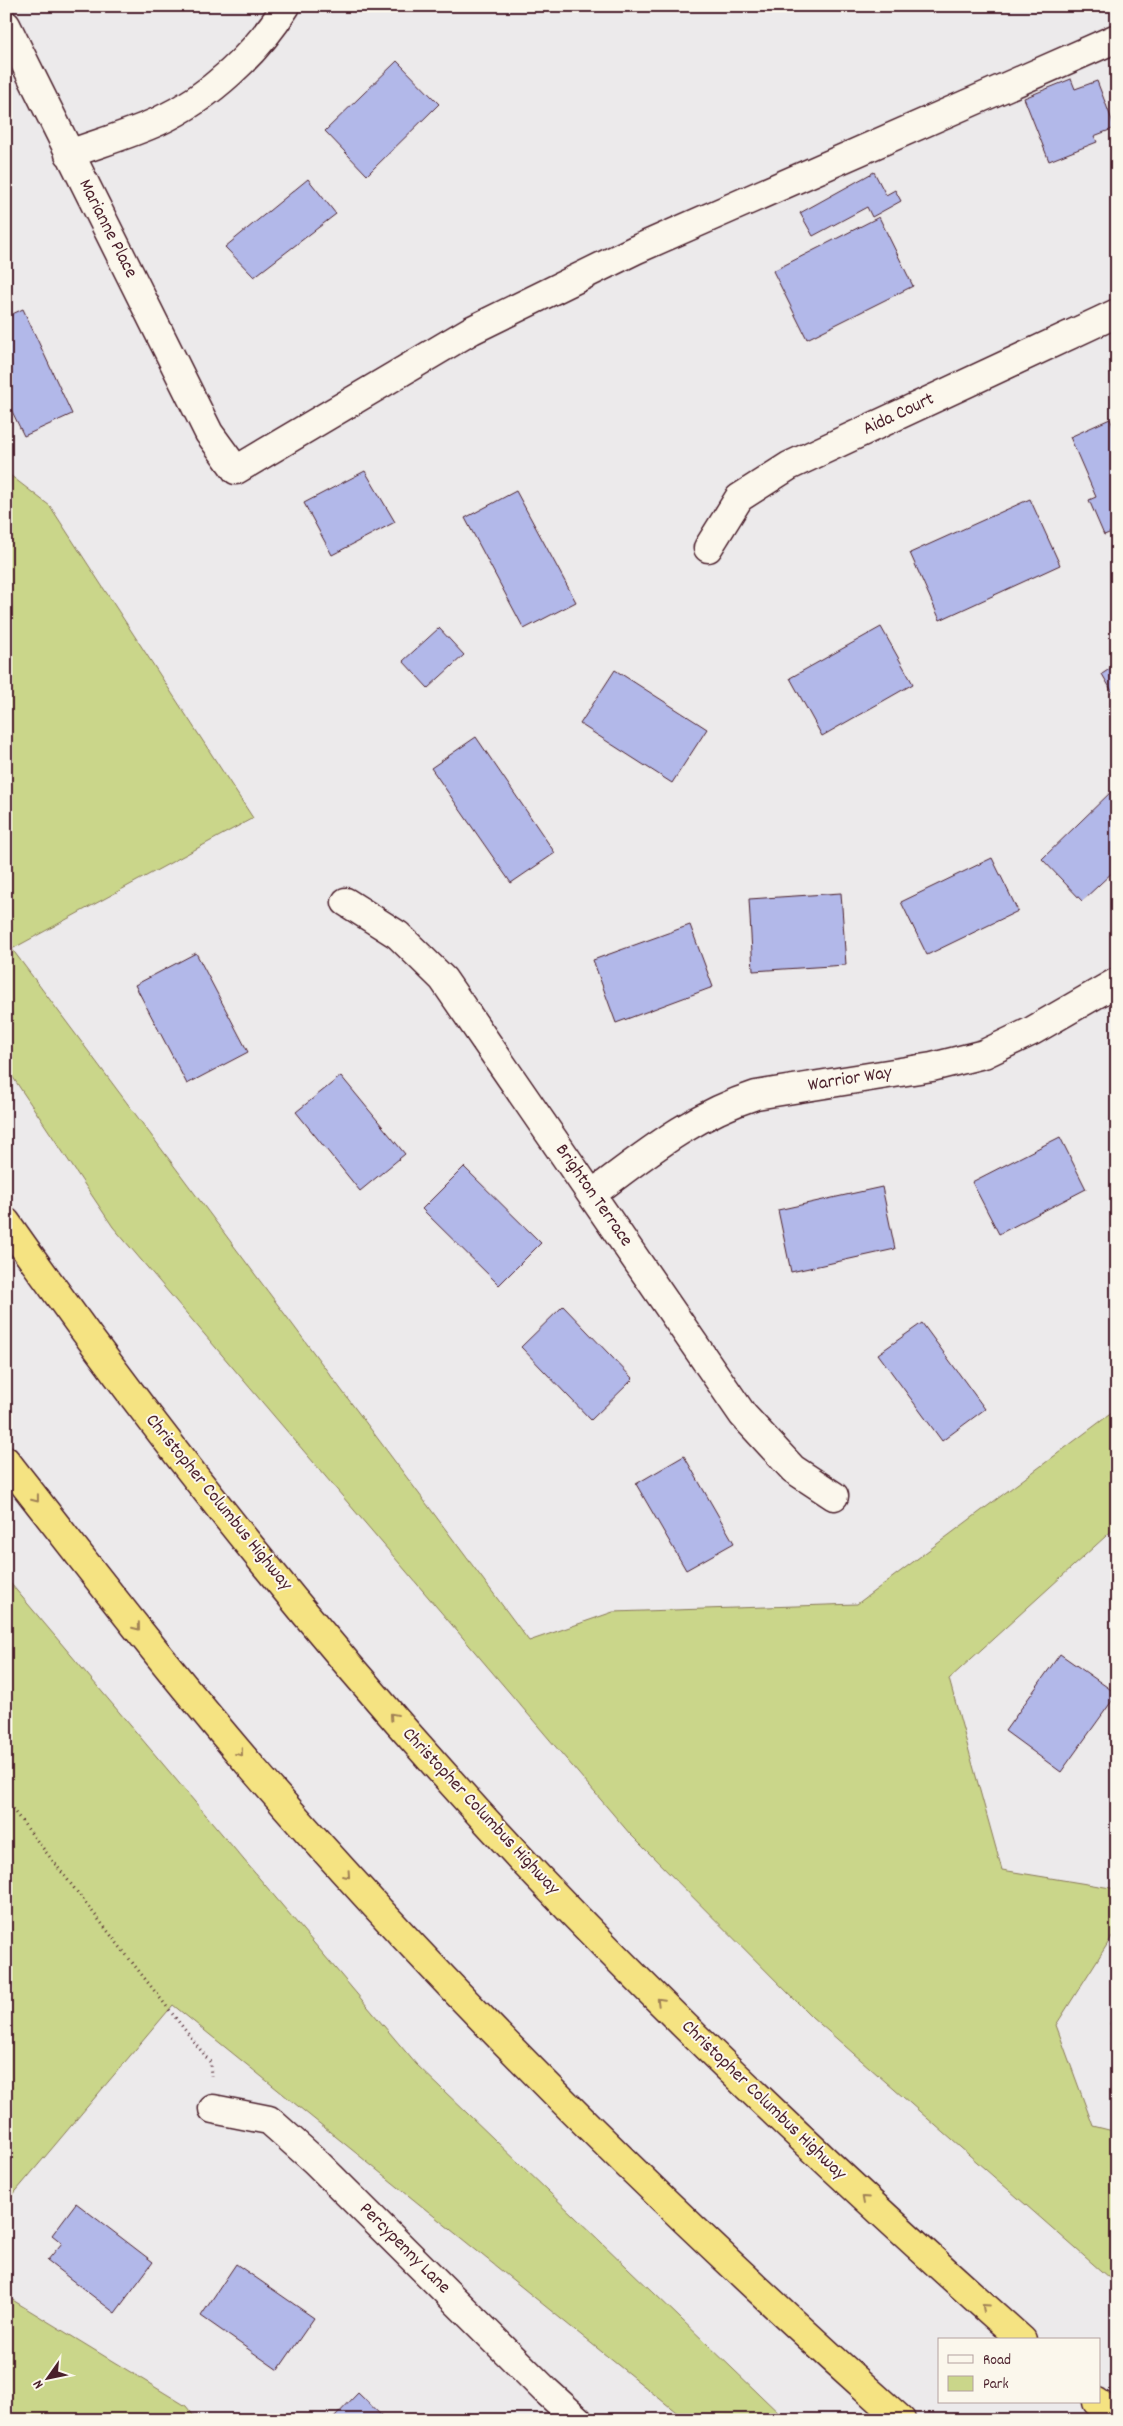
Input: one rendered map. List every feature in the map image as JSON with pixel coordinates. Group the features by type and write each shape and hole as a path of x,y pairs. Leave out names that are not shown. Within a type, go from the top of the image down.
{"highway":[{"name":"Christopher Columbus Highway","path":"6,1222 108,1364 190,1471 359,1678 446,1777 539,1878 728,2069 829,2166 1020,2338"},
{"path":"6,1461 80,1557 253,1768 438,1973 531,2070 638,2175 901,2420"},
{"path":"1099,2404 1117,2419"}],"street":[{"path":"70,154 160,120 203,94 246,58 274,25 286,6"},
{"name":"Marianne Place","path":"6,26 209,433 236,470 472,330 600,266 1117,38"},
{"name":"Aida Court","path":"708,548 739,498 789,466 1117,313"},
{"name":"Brighton Terrace","path":"346,902 398,935 443,979 743,1415 793,1469 834,1496"},
{"name":"Warrior Way","path":"592,1194 688,1124 732,1102 756,1095 932,1067 984,1054 1032,1031 1117,982"},
{"name":"Percypenny Lane","path":"213,2109 269,2120 315,2161 545,2390 578,2420"}],"path":[{"path":"6,1801 210,2062 213,2109"}],"green space":[{"path":"6,472 50,506 253,818 12,949 529,1641 613,1612 857,1604 1117,1409 1117,1526 949,1679 1002,1870 1117,1889 1117,1929 1056,2025 1093,2126 1117,2132 1117,2285 812,2017 630,1834 113,1227 6,1067"},
{"path":"6,1578 416,2064 786,2420 686,2420 173,2005 6,2203"},
{"path":"6,2296 186,2406 197,2420 6,2420"}],"building":[{"path":"397,61 439,104 367,175 325,131"},
{"path":"1071,79 1075,89 1097,81 1115,128 1094,136 1097,142 1049,161 1024,98"},
{"path":"874,172 886,195 895,190 901,201 872,217 867,207 813,236 800,213"},
{"path":"308,179 336,214 254,277 225,247"},
{"path":"879,217 913,286 807,339 773,271"},
{"path":"23,309 72,414 24,436 6,399 6,317"},
{"path":"1110,419 1114,428 1117,427 1117,530 1104,535 1089,500 1096,497 1070,437"},
{"path":"365,471 395,522 332,555 304,503"},
{"path":"516,491 576,602 524,629 465,518"},
{"path":"1030,499 1060,565 940,620 910,553"},
{"path":"881,627 913,684 822,736 790,678"},
{"path":"439,628 464,655 428,688 403,661"},
{"path":"1117,664 1117,691 1113,693 1102,674"},
{"path":"615,670 707,729 672,783 580,724"},
{"path":"476,737 555,853 511,883 431,768"},
{"path":"1116,787 1117,868 1082,901 1042,859"},
{"path":"992,858 1018,911 927,955 901,902"},
{"path":"841,893 846,965 753,971 749,899"},
{"path":"690,925 713,987 616,1023 593,960"},
{"path":"196,953 248,1052 187,1084 135,985"},
{"path":"341,1076 405,1154 360,1191 296,1112"},
{"path":"1060,1137 1086,1189 999,1234 972,1182"},
{"path":"464,1167 541,1243 499,1285 422,1209"},
{"path":"882,1187 895,1249 791,1272 778,1210"},
{"path":"563,1306 633,1379 591,1420 521,1347"},
{"path":"922,1323 985,1409 942,1441 878,1354"},
{"path":"684,1456 734,1543 686,1570 636,1484"},
{"path":"1060,1654 1117,1694 1061,1772 1005,1731"},
{"path":"1117,2008 1117,2027 1110,2024"},
{"path":"76,2203 153,2262 115,2313 47,2261 62,2243 52,2235"},
{"path":"236,2264 314,2318 278,2370 201,2316"},
{"path":"358,2393 386,2420 332,2420"}]}
